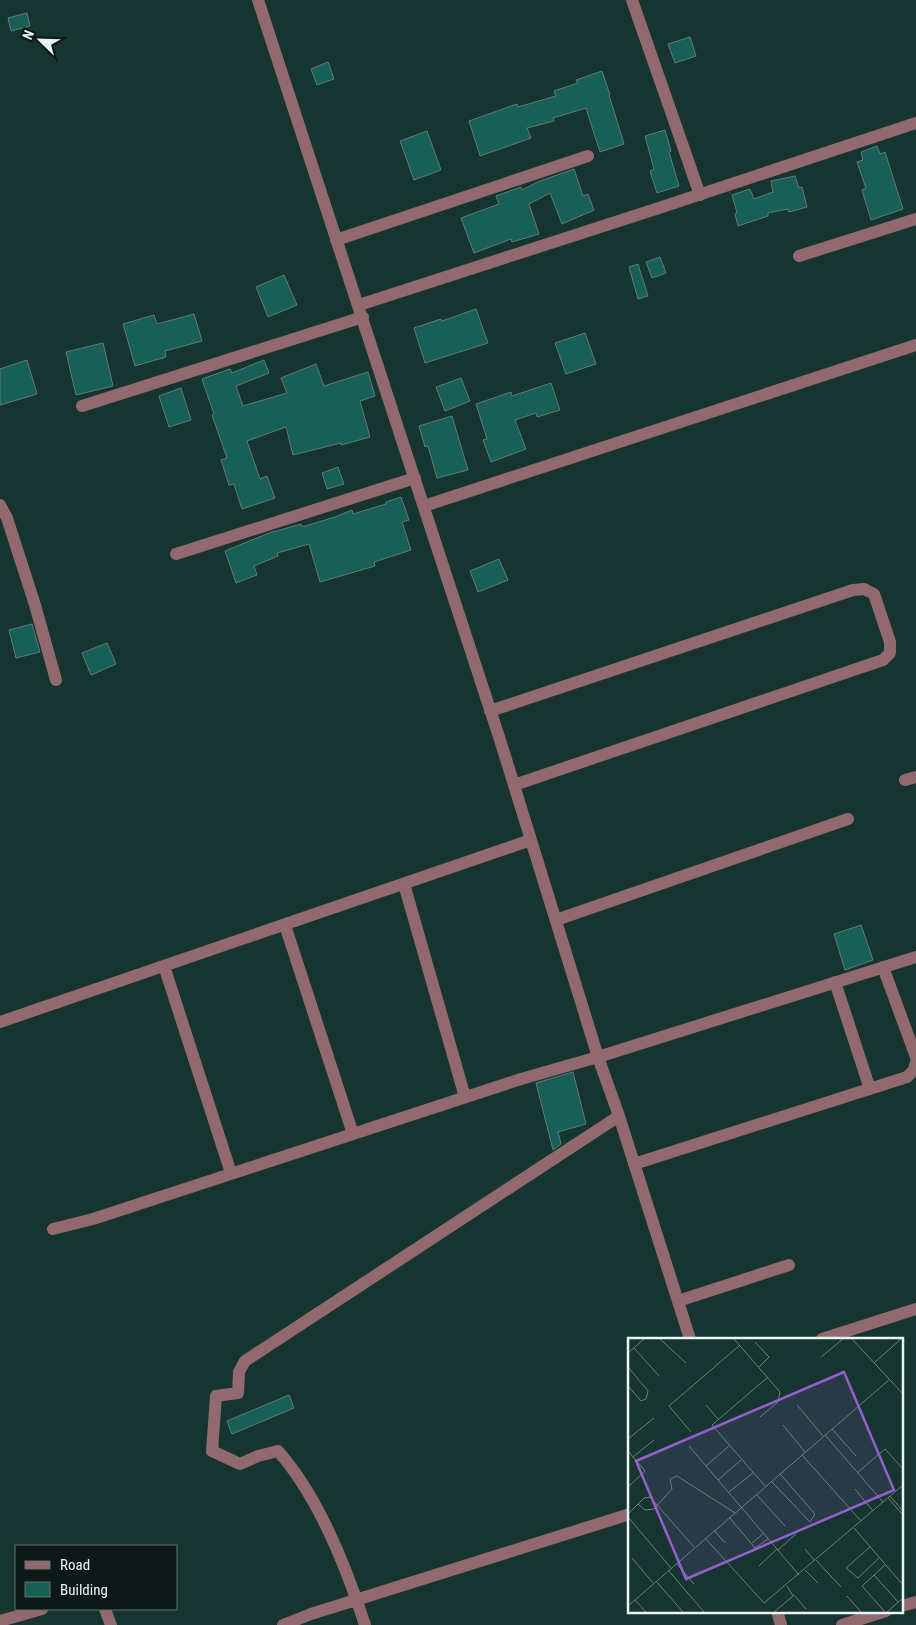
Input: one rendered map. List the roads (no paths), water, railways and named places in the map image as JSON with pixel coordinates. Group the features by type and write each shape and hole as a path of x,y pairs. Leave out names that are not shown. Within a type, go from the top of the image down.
{"street":[{"path":"258,0 416,478 598,1057 619,1116 690,1338"},
{"path":"632,0 700,195"},
{"path":"358,305 916,123"},
{"path":"336,240 588,156"},
{"path":"799,256 916,219"},
{"path":"82,406 363,317"},
{"path":"424,506 916,345"},
{"path":"176,554 416,478"},
{"path":"0,505 10,526 56,680"},
{"path":"490,711 854,590 864,589 874,594 890,642 890,653 883,660 514,785"},
{"path":"556,920 848,819"},
{"path":"0,1022 531,840"},
{"path":"404,884 466,1097"},
{"path":"285,925 353,1134"},
{"path":"53,1230 93,1219 466,1097 916,957"},
{"path":"164,966 231,1173"},
{"path":"884,967 916,1057"},
{"path":"835,982 870,1089"},
{"path":"634,1164 907,1077 914,1070 916,1062"},
{"path":"365,1625 357,1600 328,1530 290,1464 278,1450 240,1464 212,1450 216,1396 238,1393 238,1372 245,1361 619,1116"},
{"path":"678,1301 789,1265"},
{"path":"825,1338 916,1310"},
{"path":"283,1625 311,1614 628,1515"},
{"path":"0,1621 38,1610"},
{"path":"105,1610 110,1625"},
{"path":"777,1612 781,1625"},
{"path":"842,1625 883,1612"}]}
